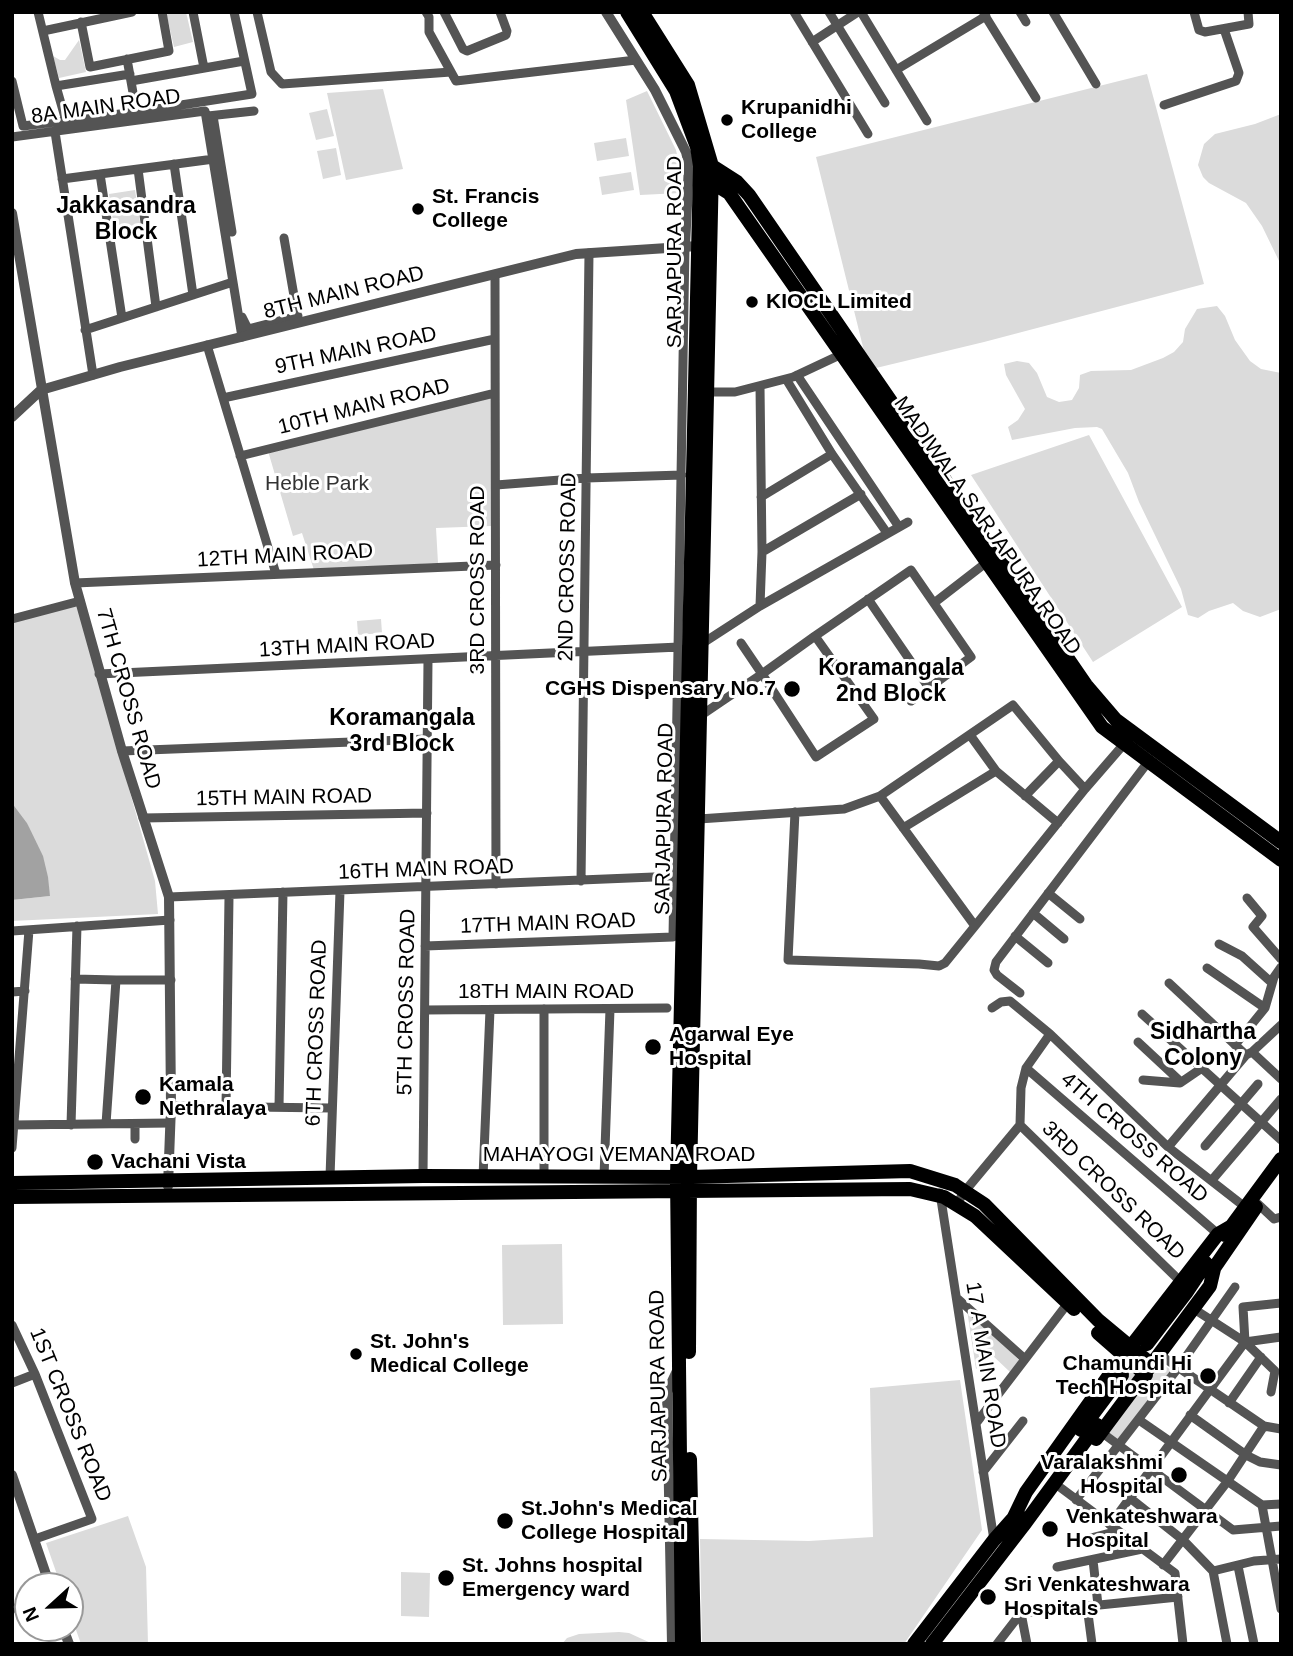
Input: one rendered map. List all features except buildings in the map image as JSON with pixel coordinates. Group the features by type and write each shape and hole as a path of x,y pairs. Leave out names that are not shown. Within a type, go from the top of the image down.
{"main road":[{"name":"SARJAPURA ROAD","path":"627,12 676,91 706,174 692,246 701,408 671,1008 684,1184 694,1644"},
{"name":"SARJAPURA ROAD","path":"642,12 688,85 706,174 707,391 701,408"},
{"name":"MADIWALA SARJAPURA ROAD","path":"706,174 729,193 987,562 1116,720 1281,842"},
{"name":"MADIWALA SARJAPURA ROAD","path":"706,174 737,182 749,195 1034,620 1102,727 1281,860"},
{"name":"SARJAPURA ROAD","path":"682,1644 680,1366 684,1184 699,819 700,716 691,644"},
{"path":"914,1644 994,1540 1018,1522 1044,1510 1214,1269 1281,1159"},
{"name":"MAHAYOGI VEMANA ROAD","path":"12,1197 684,1184 910,1171 944,1181 984,1204 1126,1352"},
{"path":"1018,1522 1026,1492 1126,1352 1224,1230 1252,1206 1281,1172"},
{"name":"MAHAYOGI VEMANA ROAD","path":"12,1183 544,1176 604,1177 684,1184 910,1189 939,1196 975,1216 1068,1303 1126,1352 1152,1357"},
{"path":"1152,1357 1224,1230"},
{"path":"1152,1357 1194,1309 1210,1286 1214,1269"},
{"path":"938,1642 1018,1522 1031,1498 1126,1378"}],"street":[{"path":"38,12 66,121"},
{"path":"43,31 132,12"},
{"path":"81,22 90,67 169,51 162,12"},
{"path":"193,12 204,68"},
{"path":"12,81 23,126 137,116 252,94 234,12"},
{"path":"257,12 271,72 282,84 451,72"},
{"path":"426,12 429,17 429,32 456,81 636,60"},
{"path":"444,12 463,49 467,51 506,35 508,31 500,12"},
{"name":"SARJAPURA ROAD","path":"606,12 655,90 686,152 689,165 692,246 682,475 691,644"},
{"path":"794,12 869,134"},
{"path":"829,12 885,103"},
{"path":"812,42 860,12 927,121"},
{"path":"1020,12 1026,22"},
{"path":"1053,12 1096,84"},
{"path":"1194,12 1202,32 1249,24 1248,12"},
{"path":"896,69 984,14 1037,98"},
{"path":"1164,105 1236,81 1238,73 1224,29"},
{"path":"127,59 137,116"},
{"path":"57,86 244,61"},
{"name":"8A MAIN ROAD","path":"12,137 55,132 137,116 254,111"},
{"path":"208,114 214,159 232,232"},
{"path":"208,114 242,317 248,329 298,320 284,238"},
{"path":"55,132 93,375"},
{"path":"62,179 214,159"},
{"path":"174,164 193,295"},
{"path":"138,169 156,307"},
{"path":"100,174 122,318"},
{"name":"7TH CROSS ROAD","path":"12,213 16,258 75,583 122,751 169,897 169,1196"},
{"name":"8TH MAIN ROAD","path":"12,418 41,390 298,320 576,254 692,246"},
{"path":"233,250 233,282 242,337"},
{"name":"2ND CROSS ROAD","path":"581,881 589,253"},
{"name":"3RD CROSS ROAD","path":"495,275 496,884"},
{"path":"85,330 233,282"},
{"name":"9TH MAIN ROAD","path":"223,398 495,339"},
{"path":"207,345 276,574"},
{"path":"707,391 735,392 797,376 842,354"},
{"path":"691,644 904,524 797,376"},
{"path":"786,379 832,454 887,533"},
{"path":"760,386 760,606"},
{"name":"10TH MAIN ROAD","path":"240,456 495,393"},
{"path":"761,498 832,454"},
{"path":"496,485 586,478 682,475"},
{"path":"762,552 861,494"},
{"path":"934,603 987,562"},
{"name":"12TH MAIN ROAD","path":"75,583 496,565"},
{"path":"700,716 911,569 971,657 911,701"},
{"path":"868,599 929,688"},
{"path":"12,618 80,601"},
{"path":"741,643 816,757 874,719 815,636"},
{"name":"13TH MAIN ROAD","path":"99,674 496,657 691,644"},
{"name":"5TH CROSS ROAD","path":"423,1176 428,660"},
{"path":"699,819 845,809 880,796 1013,705 1085,789"},
{"path":"970,735 996,771 1058,823"},
{"path":"122,751 428,739"},
{"path":"795,812 788,960 939,966 945,963 1124,744"},
{"path":"1025,796 1059,761"},
{"path":"1020,993 994,970 1000,955 1148,762"},
{"path":"904,828 996,771"},
{"path":"880,796 975,926"},
{"name":"15TH MAIN ROAD","path":"143,818 427,813"},
{"name":"SARJAPURA ROAD","path":"673,937 679,876"},
{"name":"16TH MAIN ROAD","path":"169,897 229,897 283,892 679,876"},
{"name":"6TH CROSS ROAD","path":"330,1177 340,891"},
{"path":"279,1107 283,892"},
{"path":"1048,893 1080,919"},
{"path":"226,1107 229,897"},
{"path":"1247,898 1262,916 1253,927 1281,959"},
{"path":"1032,913 1064,939"},
{"path":"12,931 170,920"},
{"path":"71,1125 77,926"},
{"path":"12,1148 16,1055 25,991 29,930"},
{"path":"1015,936 1048,963"},
{"name":"17TH MAIN ROAD","path":"425,946 673,937"},
{"path":"1219,944 1242,956 1272,983"},
{"path":"1235,1045 1265,1008 1272,983 1281,967"},
{"path":"1207,968 1265,1008"},
{"path":"75,979 171,980"},
{"path":"106,1124 116,980"},
{"path":"1169,983 1235,1045 1281,1079"},
{"path":"12,992 25,991"},
{"path":"992,1008 1000,1002 1010,1001 1050,1034 1168,1147 1252,1206 1274,1219 1281,1217"},
{"name":"18TH MAIN ROAD","path":"425,1010 671,1008"},
{"path":"544,1009 544,1176"},
{"path":"604,1177 610,1009"},
{"path":"483,1177 490,1010"},
{"path":"1142,1014 1281,1140"},
{"path":"1168,1147 1249,1054 1281,1025"},
{"path":"956,1205 1020,1125 1021,1088 1026,1068 1050,1034"},
{"path":"1138,1042 1181,1082"},
{"name":"4TH CROSS ROAD","path":"1026,1068 1224,1230"},
{"path":"1143,1080 1181,1082 1202,1068"},
{"path":"1205,1146 1258,1084"},
{"path":"1212,1180 1281,1099"},
{"path":"171,1106 331,1108"},
{"path":"13,1125 170,1123"},
{"path":"135,1124 135,1139"},
{"name":"3RD CROSS ROAD","path":"1020,1125 1181,1282"},
{"path":"939,1196 944,1181"},
{"name":"17 A MAIN ROAD","path":"939,1196 958,1298 994,1540"},
{"path":"1076,1500 1178,1368 1235,1287"},
{"path":"958,1298 1025,1359"},
{"path":"977,1422 1068,1303"},
{"path":"1079,1541 1114,1528 1130,1498 1245,1342 1243,1307 1281,1303"},
{"path":"1194,1309 1245,1342 1278,1370 1275,1390"},
{"name":"1ST CROSS ROAD","path":"12,1325 92,1519 35,1539"},
{"path":"1245,1342 1281,1337"},
{"path":"1152,1357 1178,1368 1264,1426 1281,1429"},
{"path":"1229,1403 1261,1357"},
{"path":"672,1644 667,1392 680,1366"},
{"path":"12,1384 34,1374"},
{"path":"1190,1415 1246,1455 1260,1462 1281,1465"},
{"path":"1139,1420 1262,1505 1281,1504"},
{"path":"983,1472 1023,1421"},
{"path":"1163,1565 1227,1482 1264,1426"},
{"path":"1101,1432 1233,1530 1281,1526"},
{"path":"12,1475 46,1572"},
{"path":"1060,1488 1175,1573 1183,1643 1174,1644"},
{"path":"1130,1498 1183,1540 1213,1571 1227,1644"},
{"path":"1262,1505 1265,1527 1276,1560 1281,1609"},
{"path":"1057,1567 1142,1549"},
{"path":"1093,1560 1098,1605"},
{"path":"1213,1571 1254,1561 1276,1560"},
{"path":"1238,1566 1254,1644"},
{"path":"997,1644 1021,1613 1178,1597"},
{"path":"1087,1606 1092,1644"},
{"path":"1021,1613 1027,1644"}],"green space":[{"path":"166,12 186,12 193,42 174,47"},
{"path":"79,40 86,72 59,78 53,56 65,60"},
{"path":"1147,74 1204,284 876,368 864,351 816,157"},
{"path":"383,89 403,169 346,180 327,93"},
{"path":"647,91 676,150 680,169 680,193 640,195 626,100"},
{"path":"327,109 334,136 316,140 309,113"},
{"path":"1281,114 1281,265 1262,226 1246,203 1209,183 1198,165 1204,144 1215,134"},
{"path":"626,138 629,156 597,161 594,143"},
{"path":"336,148 341,175 323,179 317,151"},
{"path":"631,172 634,190 602,195 599,177"},
{"path":"135,190 141,229 115,234 109,194"},
{"path":"1217,306 1250,361 1261,369 1281,373 1281,609 1260,617 1243,611 1233,603 1209,611 1198,618 1188,615 1181,589 1128,473 1102,429 1075,428 1012,440 1008,427 1018,420 1025,409 1006,375 1004,364 1017,361 1029,363 1037,373 1047,397 1059,402 1072,400 1079,388 1080,375 1091,371 1131,370 1163,358 1174,352 1183,342 1185,329 1197,309"},
{"name":"Heble Park","path":"491,396 491,526 436,528 438,563 314,570 302,533 293,536 268,451"},
{"path":"1089,435 1182,607 1093,662 971,475"},
{"path":"76,601 155,881 158,914 12,921 12,900 50,896 27,823 12,803 12,619"},
{"path":"381,619 382,633 358,635 357,621"},
{"path":"562,1244 563,1324 503,1325 502,1245"},
{"path":"967,1310 1019,1360 1010,1372 991,1354 976,1369"},
{"path":"1160,1362 1171,1370 1119,1440 1108,1432"},
{"path":"960,1380 982,1530 904,1644 702,1644 700,1539 809,1541 873,1537 870,1388"},
{"path":"128,1516 146,1567 148,1644 81,1644 84,1642 84,1572 56,1572 46,1543"},
{"path":"401,1572 430,1573 429,1617 401,1616"},
{"path":"629,1633 653,1644 562,1644 567,1638 579,1634"}],"shaded area":[{"path":"12,803 27,823 43,856 50,896 12,900"}],"tunnel":[{"path":"1129,1381 1155,1348"}],"place":[{"name":"Krupanidhi College","path":"727,120"},
{"name":"St. Francis College","path":"418,209"},
{"name":"KIOCL Limited","path":"752,302"},
{"name":"CGHS Dispensary No.7","path":"792,689"},
{"name":"Agarwal Eye Hospital","path":"653,1047"},
{"name":"Kamala Nethralaya","path":"143,1097"},
{"name":"Vachani Vista","path":"95,1162"},
{"name":"St. John's Medical College","path":"356,1354"},
{"name":"Chamundi Hi Tech Hospital","path":"1208,1376"},
{"name":"Varalakshmi Hospital","path":"1179,1475"},
{"name":"St.John's Medical College Hospital","path":"505,1521"},
{"name":"Venkateshwara Hospital","path":"1050,1529"},
{"name":"St. Johns hospital Emergency ward","path":"446,1578"},
{"name":"Sri Venkateshwara Hospitals","path":"988,1597"}],"district":[{"name":"Jakkasandra Block","path":"126,220"},
{"name":"Koramangala 2nd Block","path":"891,682"},
{"name":"Koramangala 3rd Block","path":"402,732"},
{"name":"Sidhartha Colony","path":"1203,1046"}]}
